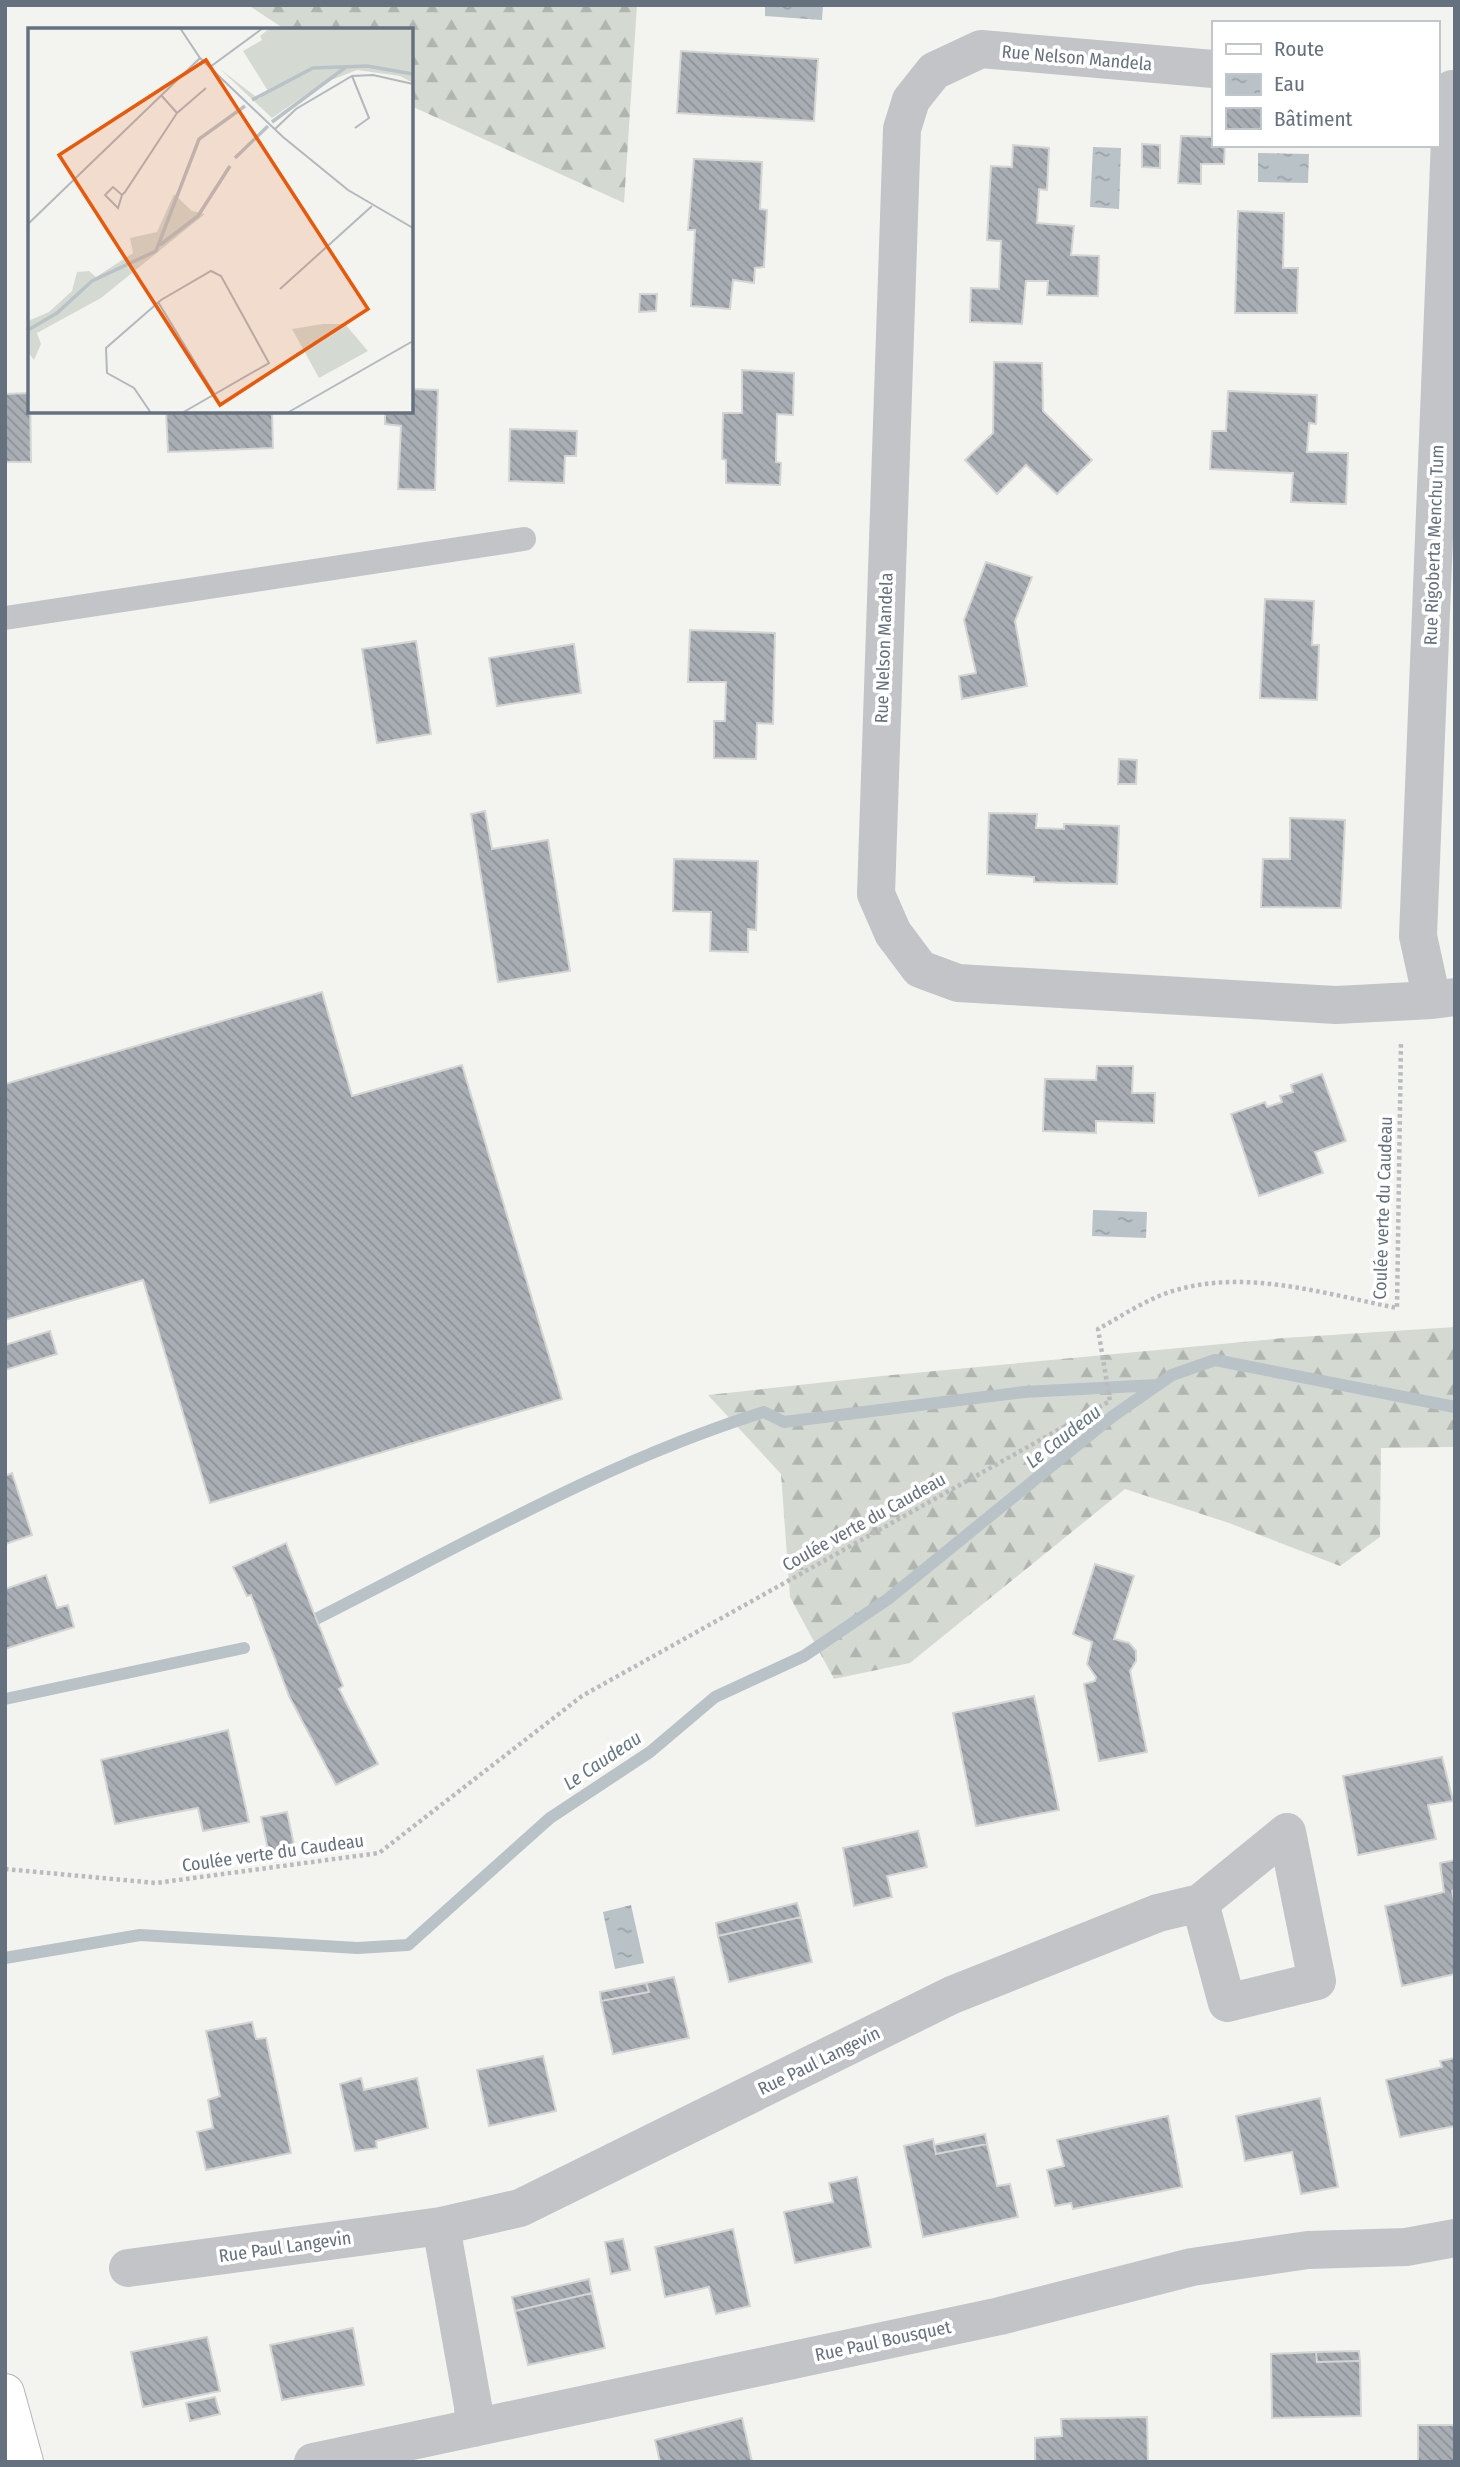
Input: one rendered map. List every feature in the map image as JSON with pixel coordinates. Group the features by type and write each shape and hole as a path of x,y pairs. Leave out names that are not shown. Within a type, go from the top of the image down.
{"main road":[{"path":"5,2396 24,2462"}],"street":[{"name":"Rue Nelson Mandela","path":"1212,69 981,50 934,71 911,100 902,130 876,894 893,933 919,969 958,983 1336,1005 1430,1000"},
{"name":"Rue Rigoberta Menchu Tum","path":"1430,1000 1418,936 1448,89"},
{"name":"Rue Paul Langevin","path":"128,2268 441,2226 520,2208 952,1995 1158,1913 1200,1903"},
{"path":"441,2226 474,2428"},
{"name":"Rue Paul Bousquet","path":"313,2462 1000,2316 1192,2267 1308,2250 1406,2247 1455,2238"}],"lane":[{"path":"5,618 524,539"}],"path":[{"name":"Coulée verte du Caudeau","path":"5,1869 156,1883 379,1853 582,1696 1110,1401 1098,1329 1160,1296 1221,1281 1272,1284 1397,1308 1430,1000"}],"green space":[{"path":"248,5 637,5 624,203 413,107 413,28 283,28"},
{"path":"1455,1327 1455,1447 1381,1448 1380,1537 1340,1566 1229,1523 1125,1489 910,1663 834,1679 790,1597 781,1474 708,1395 1284,1338"}],"water":[{"path":"765,5 823,5 822,20 765,16"},
{"path":"1093,147 1121,148 1119,209 1090,207"},
{"path":"1258,153 1309,154 1308,183 1258,182"},
{"path":"1093,1210 1147,1212 1146,1238 1092,1236"},
{"path":"631,1905 644,1963 615,1969 603,1912"}],"building":[{"path":"681,51 818,59 814,121 677,113"},
{"path":"1181,136 1212,137 1212,147 1225,147 1224,164 1201,164 1201,184 1178,183"},
{"path":"1142,144 1160,145 1160,168 1142,167"},
{"path":"1013,145 1049,148 1047,190 1039,189 1037,223 1074,226 1071,255 1099,256 1098,296 1047,295 1048,281 1026,281 1022,324 970,322 971,288 999,289 1001,241 987,240 991,166 1012,167"},
{"path":"694,159 762,162 760,209 767,210 764,267 755,268 754,283 733,280 730,309 691,306 695,230 688,230"},
{"path":"1238,211 1284,213 1283,268 1298,268 1297,313 1235,313"},
{"path":"640,294 657,294 656,311 639,312"},
{"path":"994,362 1042,363 1043,411 1092,460 1057,494 1026,465 997,494 965,460 993,433"},
{"path":"742,370 794,373 793,415 777,414 776,462 781,463 780,485 726,483 726,460 722,459 723,413 742,413"},
{"path":"413,389 438,390 435,490 398,489 401,426 385,424 385,413 413,413"},
{"path":"1228,391 1317,395 1316,424 1309,423 1307,452 1348,453 1346,504 1291,502 1293,473 1210,469 1212,431 1226,431"},
{"path":"28,393 31,462 5,462 5,394"},
{"path":"166,413 272,413 273,448 168,452"},
{"path":"510,429 577,431 576,456 565,456 564,483 509,481"},
{"path":"986,562 1032,577 1015,621 1027,686 962,699 959,676 976,673 964,620"},
{"path":"1265,599 1314,601 1312,645 1319,645 1317,700 1260,698"},
{"path":"690,630 775,633 773,724 757,723 756,759 714,758 714,721 725,721 726,682 688,682"},
{"path":"416,641 431,734 377,743 362,649"},
{"path":"574,644 581,693 497,706 489,658"},
{"path":"1119,759 1137,760 1136,784 1118,784"},
{"path":"485,811 492,849 548,840 570,971 498,982 471,814"},
{"path":"989,813 1037,814 1036,828 1064,829 1064,824 1119,826 1117,884 1034,882 1034,877 987,874"},
{"path":"1290,818 1345,820 1341,908 1261,907 1263,859 1290,859"},
{"path":"674,859 758,861 756,930 748,929 748,952 710,951 711,912 673,911"},
{"path":"322,992 352,1096 462,1065 562,1399 210,1503 143,1280 5,1320 5,1084"},
{"path":"1097,1066 1133,1066 1132,1093 1155,1093 1154,1123 1096,1121 1096,1133 1043,1131 1045,1079 1096,1080"},
{"path":"1322,1074 1346,1141 1315,1152 1323,1173 1259,1196 1231,1114 1265,1102 1267,1107 1282,1102 1280,1096 1293,1092 1291,1085"},
{"path":"50,1331 57,1354 5,1370 5,1345"},
{"path":"12,1473 32,1535 5,1544 5,1476"},
{"path":"286,1543 343,1686 339,1689 378,1764 336,1785 289,1696 251,1595 247,1596 233,1567"},
{"path":"1095,1564 1134,1576 1114,1639 1129,1643 1136,1651 1136,1661 1130,1671 1147,1752 1099,1761 1084,1684 1095,1681 1096,1677 1087,1664 1092,1642 1073,1634"},
{"path":"46,1575 57,1608 68,1605 74,1627 5,1649 5,1589"},
{"path":"1034,1696 1059,1810 976,1826 953,1713"},
{"path":"228,1730 249,1822 203,1831 198,1808 115,1824 101,1760"},
{"path":"1442,1757 1453,1801 1428,1805 1436,1839 1358,1855 1343,1776"},
{"path":"287,1812 296,1854 270,1859 261,1817"},
{"path":"918,1831 927,1867 887,1876 892,1897 854,1906 843,1848"},
{"path":"1455,1860 1455,1890 1452,1891 1455,1904 1455,1974 1402,1986 1385,1906 1444,1892 1440,1863"},
{"path":"797,1903 801,1917 718,1936 716,1923"},
{"path":"801,1917 812,1962 729,1982 718,1936"},
{"path":"674,1977 689,2038 613,2054 601,2001 649,1992 646,1983"},
{"path":"646,1983 649,1992 601,2001 600,1992"},
{"path":"252,2022 256,2039 266,2038 291,2153 206,2170 197,2132 213,2128 208,2100 220,2096 206,2031"},
{"path":"543,2056 556,2111 489,2126 477,2070"},
{"path":"1455,2058 1455,2126 1400,2137 1386,2080 1442,2067 1440,2061"},
{"path":"361,2078 364,2090 417,2078 428,2128 376,2141 377,2148 355,2151 340,2084"},
{"path":"1320,2098 1338,2187 1301,2194 1292,2152 1245,2161 1236,2116"},
{"path":"1168,2116 1182,2187 1073,2209 1071,2203 1055,2206 1047,2170 1064,2166 1057,2140"},
{"path":"985,2134 987,2144 936,2154 934,2145"},
{"path":"933,2139 936,2154 987,2144 997,2186 1010,2184 1018,2217 923,2237 904,2146"},
{"path":"857,2177 871,2247 795,2263 784,2212 833,2202 829,2183"},
{"path":"733,2229 750,2306 716,2314 709,2287 665,2297 655,2247"},
{"path":"623,2239 630,2270 611,2274 605,2242"},
{"path":"589,2279 592,2293 515,2311 512,2297"},
{"path":"592,2293 605,2348 528,2365 515,2311"},
{"path":"353,2328 364,2385 282,2400 270,2345"},
{"path":"207,2337 220,2391 143,2407 131,2352"},
{"path":"1359,2351 1360,2361 1317,2362 1316,2352"},
{"path":"1316,2352 1317,2362 1360,2361 1361,2416 1272,2418 1271,2354"},
{"path":"215,2397 220,2414 190,2421 186,2403"},
{"path":"1147,2417 1148,2462 1035,2462 1035,2438 1062,2436 1061,2419"},
{"path":"742,2418 752,2462 660,2462 655,2440"},
{"path":"1418,2425 1455,2425 1455,2462 1418,2462"}],"waterway":[{"name":"Le Caudeau","path":"5,1958 140,1935 357,1948 408,1945 550,1818 650,1752 715,1697 804,1656 888,1599 1113,1416 1172,1375 1215,1360 1455,1407"},
{"name":"Le Caudeau","path":"316,1619 592,1480 706,1432 764,1412 784,1422 1024,1392 1157,1385"},
{"name":"Le Caudeau","path":"5,1699 244,1648"}]}
